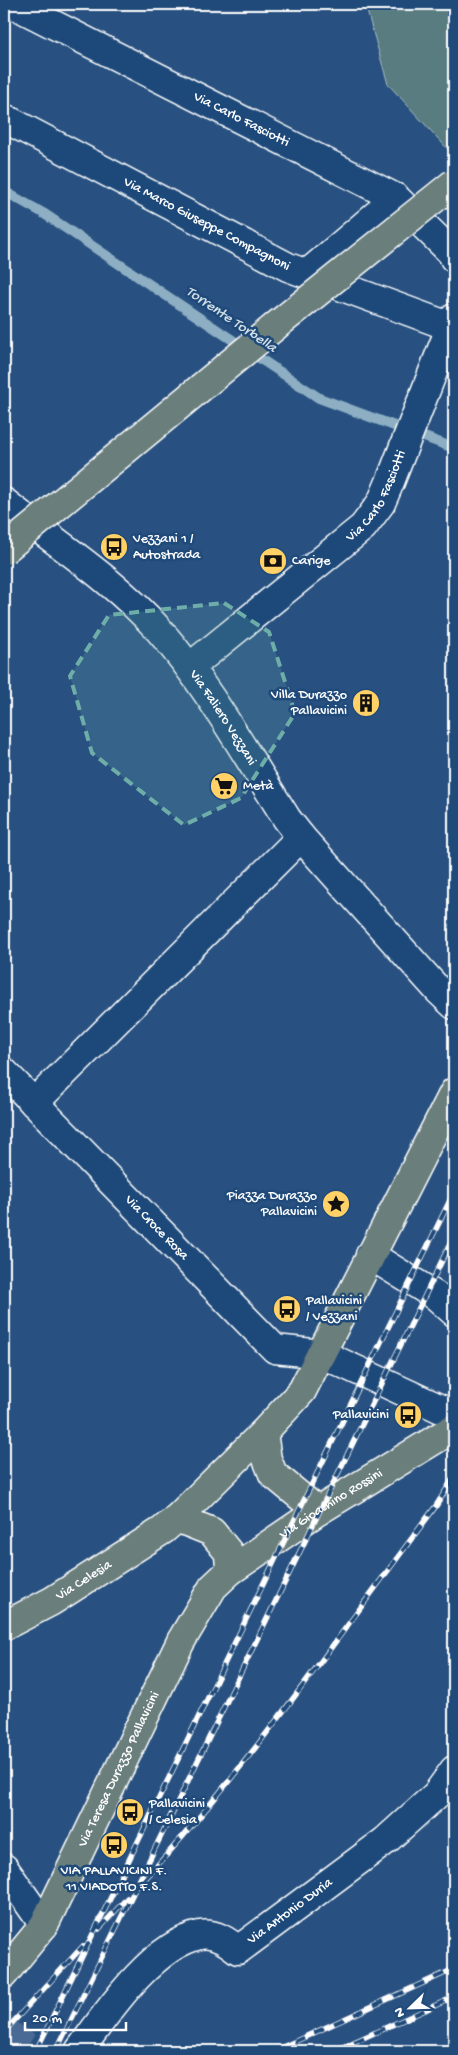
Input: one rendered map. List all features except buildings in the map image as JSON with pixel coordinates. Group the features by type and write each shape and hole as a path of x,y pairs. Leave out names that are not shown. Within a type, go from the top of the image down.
{"main road":[{"path":"4,550 278,324 454,183"},
{"path":"170,1524 263,1433 302,1391 454,1092"},
{"name":"Via Gioachino Rossini","path":"222,1579 318,1511 454,1428"},
{"path":"263,1433 267,1459 273,1474 318,1511"},
{"path":"170,1524 212,1532 229,1553 222,1579"},
{"name":"Via Celesia","path":"4,1626 52,1601 170,1524"},
{"name":"Via Teresa Durazzo Pallavicini","path":"4,1974 44,1925 181,1641 222,1579"}],"street":[{"name":"Via Carlo Fasciotti","path":"13,4 396,198 452,252 454,258"},
{"name":"Via Marco Giuseppe Compagnoni","path":"4,118 288,267 307,274 396,198"},
{"path":"307,274 450,331"},
{"name":"Via Carlo Fasciotti","path":"190,667 363,527 381,503 450,331"},
{"name":"Via Faliero Vezzani","path":"4,502 112,585 157,629 190,667 287,819 301,837 439,991 454,1004"},
{"path":"34,1103 301,837"},
{"name":"Via Croce Rosa","path":"4,1072 275,1348 322,1354"},
{"path":"370,1255 436,1296 454,1312"},
{"path":"322,1354 454,1415"},
{"name":"Via Antonio Duria","path":"79,2051 106,2015 158,1956 171,1947 200,1935 213,1936 225,1940 238,1950 385,1841 436,1795 454,1770"},
{"path":"4,1868 44,1925"}],"highlighted area":[{"path":"224,603 269,632 295,713 241,798 184,825 92,753 70,676 109,615"}],"green space":[{"path":"365,4 454,4 454,156 388,84"}],"waterway":[{"name":"Torrente Torbella","path":"4,191 43,213 319,398 454,448"}],"tunnel":[{"path":"4,2031 35,2051"}],"railway":[{"path":"36,2051 454,1192"},
{"path":"56,2051 454,1236"},
{"path":"144,1880 183,1836 258,1744 436,1506 454,1477"},
{"path":"99,1929 127,1898"},
{"path":"4,2032 83,1946"},
{"path":"274,2051 454,1969"},
{"path":"334,2051 454,1997"}],"place":[{"name":"Vezzani 1 / Autostrada","path":"114,547"},
{"name":"Carige","path":"273,561"},
{"name":"Villa Durazzo Pallavicini","path":"366,703"},
{"name":"Metà","path":"224,786"},
{"name":"Piazza Durazzo Pallavicini","path":"336,1204"},
{"name":"Pallavicini / Vezzani","path":"287,1309"},
{"name":"Pallavicini","path":"408,1415"},
{"name":"Pallavicini / Celesia","path":"130,1812"},
{"name":"VIA PALLAVICINI F. 11 VIADOTTO F.S.","path":"114,1845"}]}
